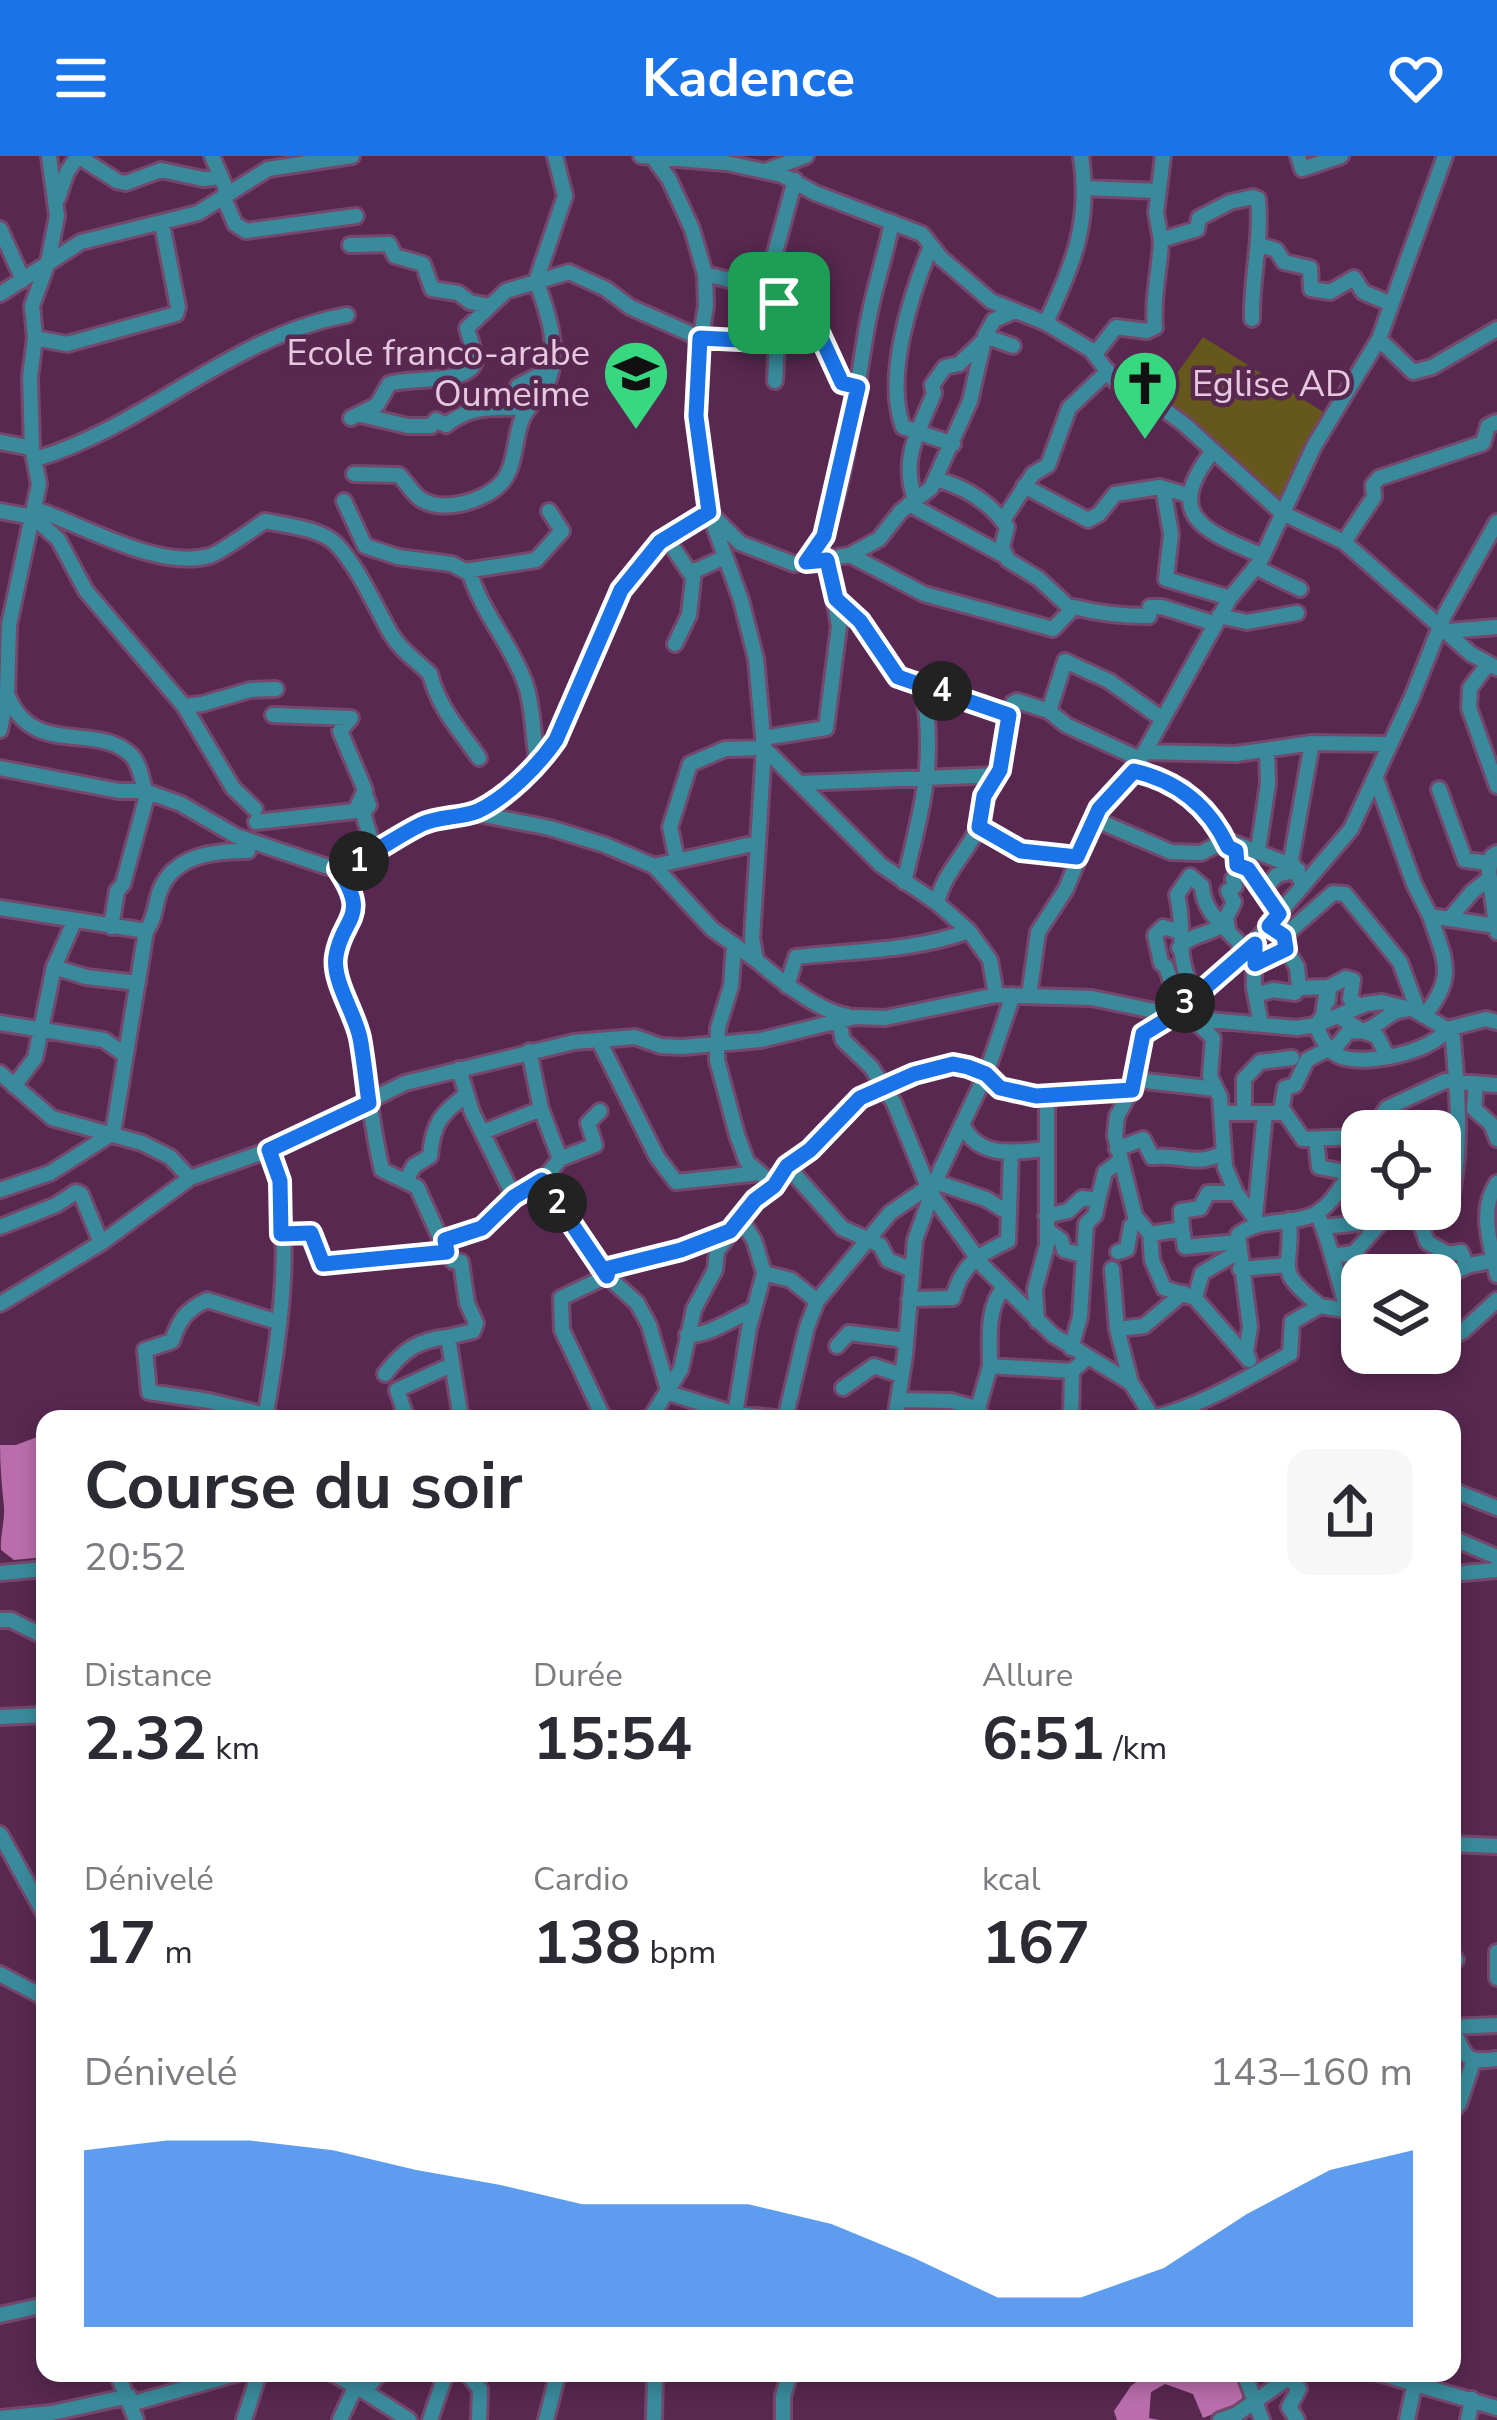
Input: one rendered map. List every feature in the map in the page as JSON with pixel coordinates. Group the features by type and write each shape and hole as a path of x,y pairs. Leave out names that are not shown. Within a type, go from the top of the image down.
{"street":[{"path":"50,156 58,198"},
{"path":"0,730 7,694 9,625 39,484 30,377 35,338 32,306 48,262 58,198 78,156 126,183 161,170 220,178"},
{"path":"212,156 236,224 246,231 356,216"},
{"path":"0,294 81,242 198,213 273,162 352,156"},
{"path":"354,475 399,476 419,499 436,506 490,492 504,480 524,414 548,383 551,368 550,316 536,280 565,196 555,156"},
{"path":"765,171 806,156"},
{"path":"1046,323 1078,248 1086,188 1081,156"},
{"path":"1095,354 1116,327 1147,331 1155,326 1151,299 1160,274 1157,230 1163,156"},
{"path":"1298,156 1302,169 1341,156"},
{"path":"896,1410 910,1268 921,1216 1021,995 1038,932 1066,889 1094,820 1139,760 1231,598 1259,561 1314,446 1379,339 1445,156"},
{"path":"649,157 765,171 922,234 991,301 1046,323 1095,354 1114,381 1156,402 1282,513 1345,542 1471,654 1492,666 1470,688 1468,708 1497,786"},
{"path":"649,157 669,179 692,229 705,274 696,416 709,512 753,646 763,743 752,938 755,960"},
{"path":"764,293 795,180"},
{"path":"1086,188 1158,191"},
{"path":"1161,240 1197,229 1199,218 1224,204 1252,197 1258,200 1260,245 1251,280 1252,319"},
{"path":"806,562 824,536 892,222"},
{"path":"35,338 67,344 176,314 162,224"},
{"path":"0,229 23,280"},
{"path":"350,245 389,244 395,256 424,264 432,289 490,306"},
{"path":"1260,245 1276,250 1284,262 1310,268 1311,290 1330,292 1354,278 1368,295 1390,304"},
{"path":"931,246 906,313 897,403 903,427 953,443"},
{"path":"551,368 518,386 514,408 484,407 446,424 436,420 430,425 408,426 393,419 356,416 377,405 389,384 465,376 475,358 467,328 506,291 569,272 630,307 700,338 777,342"},
{"path":"705,274 764,293 779,303 820,335 842,383 858,387"},
{"path":"775,381 779,303"},
{"path":"912,501 907,465 934,393 932,385 983,339 994,320 1015,311"},
{"path":"0,442 34,454 107,431 235,355 347,315"},
{"path":"1379,339 1413,372 1432,367 1497,329"},
{"path":"983,339 1012,346"},
{"path":"709,512 740,543 787,562 850,555 879,539 936,479 970,401 983,339"},
{"path":"1003,520 1024,486 1039,468 1048,465 1069,408 1108,371"},
{"path":"1345,542 1375,497 1373,485 1378,478 1483,443 1488,426 1497,422"},
{"path":"1213,451 1188,495 1191,510 1210,531 1300,589"},
{"path":"936,479 967,489 1003,520 1007,527 1002,539 1005,556"},
{"path":"1024,486 1088,520 1100,514 1115,494 1163,488 1188,495"},
{"path":"1163,488 1171,534 1166,579 1231,598"},
{"path":"344,501 365,546 469,570 540,557 562,531 549,511"},
{"path":"912,501 1005,556 1058,593 1070,609 1149,616 1150,607 1157,606 1247,622 1297,613"},
{"path":"0,511 34,513 164,554 214,556 266,521 314,533 339,546 374,597 392,636 430,674 434,692 455,730 479,758"},
{"path":"474,813 538,764 556,740 621,590 666,537 709,512"},
{"path":"34,513 58,539 86,591 184,706 233,788 255,815 355,811 364,791"},
{"path":"1261,1024 1253,953 1274,920 1351,829 1497,522"},
{"path":"666,537 685,570 725,557"},
{"path":"850,555 924,594 1053,629 1070,609"},
{"path":"677,860 670,827 690,764 725,749 826,728 839,626 827,560"},
{"path":"469,570 478,600 496,623 525,682 538,764"},
{"path":"675,644 689,615 694,570"},
{"path":"836,599 860,621 898,677 1009,715"},
{"path":"1444,628 1497,627"},
{"path":"1049,712 1065,661 1109,681 1161,718"},
{"path":"904,881 932,746 923,686"},
{"path":"184,706 229,694 276,689"},
{"path":"7,694 15,712 34,728 127,752 138,765 147,792 111,927"},
{"path":"937,903 942,885 979,827 984,796 998,775 1009,715 1018,701 1049,712 1183,788 1235,845 1237,865 1248,869 1263,890 1297,967 1299,988 1295,993 1273,990 1256,995"},
{"path":"273,715 351,718 340,731 369,805 363,813 375,853"},
{"path":"763,743 881,865 969,931 994,967 996,995"},
{"path":"1139,760 1312,743 1388,744"},
{"path":"1293,867 1312,743"},
{"path":"1258,850 1268,784 1267,750"},
{"path":"0,768 147,792 182,804 236,836 338,869 349,886 353,911 335,955 336,970 360,1036 382,1170 417,1187 453,1261 461,1262 476,1329 421,1340 400,1353 385,1373"},
{"path":"802,783 998,775"},
{"path":"1376,779 1430,916 1447,976 1445,988 1419,1013"},
{"path":"1438,789 1466,860 1492,865"},
{"path":"338,869 434,818 474,813 550,828 654,866 712,929 787,986 839,1016 885,1018 996,995 1092,998 1177,1011 1213,1038 1210,1076 1222,1113 1222,1154 1236,1193 1257,1220"},
{"path":"1094,820 1171,852 1201,853 1235,845 1258,850 1293,867 1309,884 1349,896 1400,962 1419,1013"},
{"path":"979,827 1021,851 1077,857"},
{"path":"654,866 757,844"},
{"path":"0,1190 50,1173 113,1133 146,931 154,921 164,883 183,862 220,851 248,850"},
{"path":"1171,852 1199,882 1205,905 1253,953"},
{"path":"1196,995 1179,940 1183,911 1177,895 1201,853"},
{"path":"1430,916 1496,929 1492,865"},
{"path":"1450,918 1492,865"},
{"path":"1263,890 1293,867"},
{"path":"1225,926 1234,902 1228,891 1235,886 1233,880 1248,869"},
{"path":"1309,884 1338,892"},
{"path":"1255,1365 1189,1296 1163,1288 1152,1260 1150,1234 1138,1221 1119,1155 1117,1116 1135,1085 1140,1038 1253,953 1285,943 1338,892"},
{"path":"0,908 146,931"},
{"path":"14,1086 35,1058 53,967 74,922"},
{"path":"1177,1011 1155,934 1163,927 1179,940 1225,926"},
{"path":"787,986 796,957 879,947 905,950 969,931"},
{"path":"734,946 717,1060 747,1162 774,1186"},
{"path":"53,967 86,977 138,983"},
{"path":"1316,1025 1323,1016 1328,991 1343,979 1353,980 1350,999 1360,1006"},
{"path":"1299,988 1328,991"},
{"path":"1328,991 1335,1017 1385,1048"},
{"path":"1193,1019 1316,1025 1360,1006 1382,1003 1449,1028"},
{"path":"1257,1220 1273,1112 1285,1088 1295,1085 1307,1060 1330,1050 1348,1032 1362,1031 1399,1010 1419,1013"},
{"path":"0,1283 3,1302 101,1243 190,1178 269,1150 405,1083 574,1042 634,1037 661,1046 717,1044 761,1040 855,1017"},
{"path":"1316,1025 1330,1050 1348,1058 1437,1042 1449,1028 1486,1019 1497,1022"},
{"path":"1385,1048 1386,1020"},
{"path":"839,1022 843,1040 886,1088 932,1188 976,1256 1037,1321 1131,1384"},
{"path":"0,1023 104,1040 125,1055"},
{"path":"1282,1026 1297,1076"},
{"path":"1449,1028 1458,1081 1454,1110"},
{"path":"599,1041 657,1157 676,1182 760,1173"},
{"path":"529,1051 541,1109 560,1159"},
{"path":"1244,1113 1244,1079 1260,1063 1292,1058"},
{"path":"667,1405 681,1369 694,1309 715,1270 717,1251 787,1166 810,1150 860,1098 914,1074 953,1064 986,1074 1014,1094 1047,1096 1135,1085 1216,1089"},
{"path":"459,1070 514,1197"},
{"path":"0,1073 52,1118 113,1133 170,1157 190,1178"},
{"path":"1386,1110 1445,1081 1497,1085"},
{"path":"1476,1084 1474,1109 1491,1124 1497,1138"},
{"path":"406,1180 414,1166 430,1156 431,1134 441,1113 466,1095"},
{"path":"1037,1321 1035,1289 1047,1251 1047,1096"},
{"path":"483,1132 541,1109"},
{"path":"446,1249 445,1240 490,1222 560,1159 595,1145 588,1123 599,1111"},
{"path":"1222,1113 1288,1115 1301,1138 1341,1138"},
{"path":"963,1126 971,1141 987,1150 1046,1149"},
{"path":"1071,1348 1080,1317 1086,1224 1095,1215 1105,1172 1119,1155 1143,1139 1152,1157 1167,1155 1203,1163 1222,1154"},
{"path":"1316,1139 1319,1166 1341,1164"},
{"path":"267,1410 283,1296 280,1181 269,1150"},
{"path":"881,1335 909,1303 953,1298 959,1274 976,1256 1008,1241 1012,1152"},
{"path":"787,1166 842,1228 880,1245 888,1260 910,1268"},
{"path":"542,1180 607,1276 632,1296 650,1325 667,1405"},
{"path":"1461,1269 1496,1265 1486,1207 1497,1183"},
{"path":"787,1410 806,1327 817,1301 890,1213 932,1188 986,1198 1007,1212"},
{"path":"1320,1220 1340,1188"},
{"path":"0,1227 31,1217 76,1192 81,1194 101,1243"},
{"path":"1236,1193 1208,1193 1200,1208 1181,1211 1185,1246 1238,1247"},
{"path":"1046,1223 1082,1198 1098,1200"},
{"path":"1255,1365 1240,1270 1238,1247 1243,1230 1257,1220 1341,1219"},
{"path":"1289,1220 1290,1282 1320,1306 1341,1310"},
{"path":"1320,1220 1341,1277"},
{"path":"1118,1252 1127,1250 1131,1226 1138,1221"},
{"path":"1046,1223 1064,1250 1082,1255"},
{"path":"607,1276 609,1268 681,1250 735,1224"},
{"path":"735,1224 754,1240 764,1273 736,1410"},
{"path":"1150,1234 1182,1229"},
{"path":"1333,1256 1354,1253 1376,1230"},
{"path":"1422,1230 1426,1243 1448,1255 1461,1252 1467,1266"},
{"path":"281,1234 311,1233 323,1264 446,1249"},
{"path":"1117,1329 1144,1325 1189,1296 1202,1273 1238,1247"},
{"path":"1240,1270 1287,1265"},
{"path":"1112,1269 1117,1329 1131,1384 1147,1410"},
{"path":"764,1273 791,1280 817,1301"},
{"path":"600,1410 562,1330 561,1298 607,1276"},
{"path":"978,1410 990,1366 992,1314 996,1296 1004,1288"},
{"path":"245,1410 149,1392 145,1350 172,1341 179,1319 207,1300 278,1322"},
{"path":"1461,1332 1497,1300"},
{"path":"1193,1410 1229,1390 1255,1365 1290,1354 1292,1322 1320,1306"},
{"path":"687,1335 702,1336 754,1310"},
{"path":"837,1346 849,1333 881,1335 906,1345"},
{"path":"448,1337 459,1410"},
{"path":"990,1366 1072,1371 1088,1357"},
{"path":"403,1410 397,1390 451,1365"},
{"path":"843,1388 874,1366 902,1375"},
{"path":"1071,1410 1072,1371"},
{"path":"898,1400 951,1401 969,1410"},
{"path":"667,1405 705,1410"},
{"path":"1461,1494 1497,1508"},
{"path":"1461,1542 1497,1557"},
{"path":"0,1573 36,1570"},
{"path":"1461,1573 1497,1570"},
{"path":"0,1620 36,1633"},
{"path":"0,1717 36,1715"},
{"path":"0,1834 36,1899"},
{"path":"1461,1844 1497,1846"},
{"path":"1497,1952 1497,1978"},
{"path":"0,1974 36,1994"},
{"path":"1461,2027 1497,2025"},
{"path":"1461,2047 1473,2062 1497,2059"},
{"path":"1461,2098 1473,2062"},
{"path":"0,2314 36,2307"},
{"path":"121,2382 136,2420"},
{"path":"0,2419 129,2400 202,2382"},
{"path":"244,2420 256,2382"},
{"path":"349,2382 409,2420"},
{"path":"340,2420 368,2382"},
{"path":"430,2420 443,2382"},
{"path":"474,2382 479,2389"},
{"path":"479,2420 479,2389 484,2382"},
{"path":"546,2420 556,2382"},
{"path":"654,2420 655,2382"},
{"path":"783,2420 787,2382"},
{"path":"1247,2382 1262,2420"},
{"path":"1220,2420 1282,2382"},
{"path":"1296,2382 1299,2389 1289,2408 1297,2420"},
{"path":"1407,2420 1414,2382 1497,2408"},
{"path":"1468,2420 1472,2399"}],"shaded area":[{"path":"1203,337 1328,415 1277,506 1157,401"},
{"path":"36,1437 36,1558 14,1560 1,1550 0,1445"},
{"path":"1136,2382 1237,2382 1243,2393 1241,2403 1203,2418 1193,2394 1165,2384 1151,2392 1149,2418 1159,2420 1117,2420 1114,2411"}],"place":[{"name":"Ecole franco-arabe Oumeime","path":"636,432"},
{"name":"Eglise AD","path":"1145,442"}],"route":[{"path":"779,303 820,335 842,383 858,387 824,536 806,562 827,560 836,599 860,621 903,681 1009,715 1000,770 984,796 979,827 1021,851 1077,857 1099,809 1134,771 1166,779 1183,788 1236,851 1237,865 1248,869 1279,914 1269,926 1284,936 1286,949 1255,964 1255,944 1174,1015 1143,1034 1132,1090 1036,1096 1014,1094 986,1074 953,1064 914,1074 860,1098 810,1150 787,1166 730,1231 681,1250 624,1262 609,1268 607,1276 542,1180 514,1197 482,1228 445,1240 447,1252 323,1264 311,1233 281,1234 280,1181 269,1150 369,1103 360,1036 336,970 335,955 353,911 349,886 338,869 369,857 434,818 474,813 541,761 556,740 621,590 660,542 709,512 696,416 700,338 777,342 779,303"}]}
